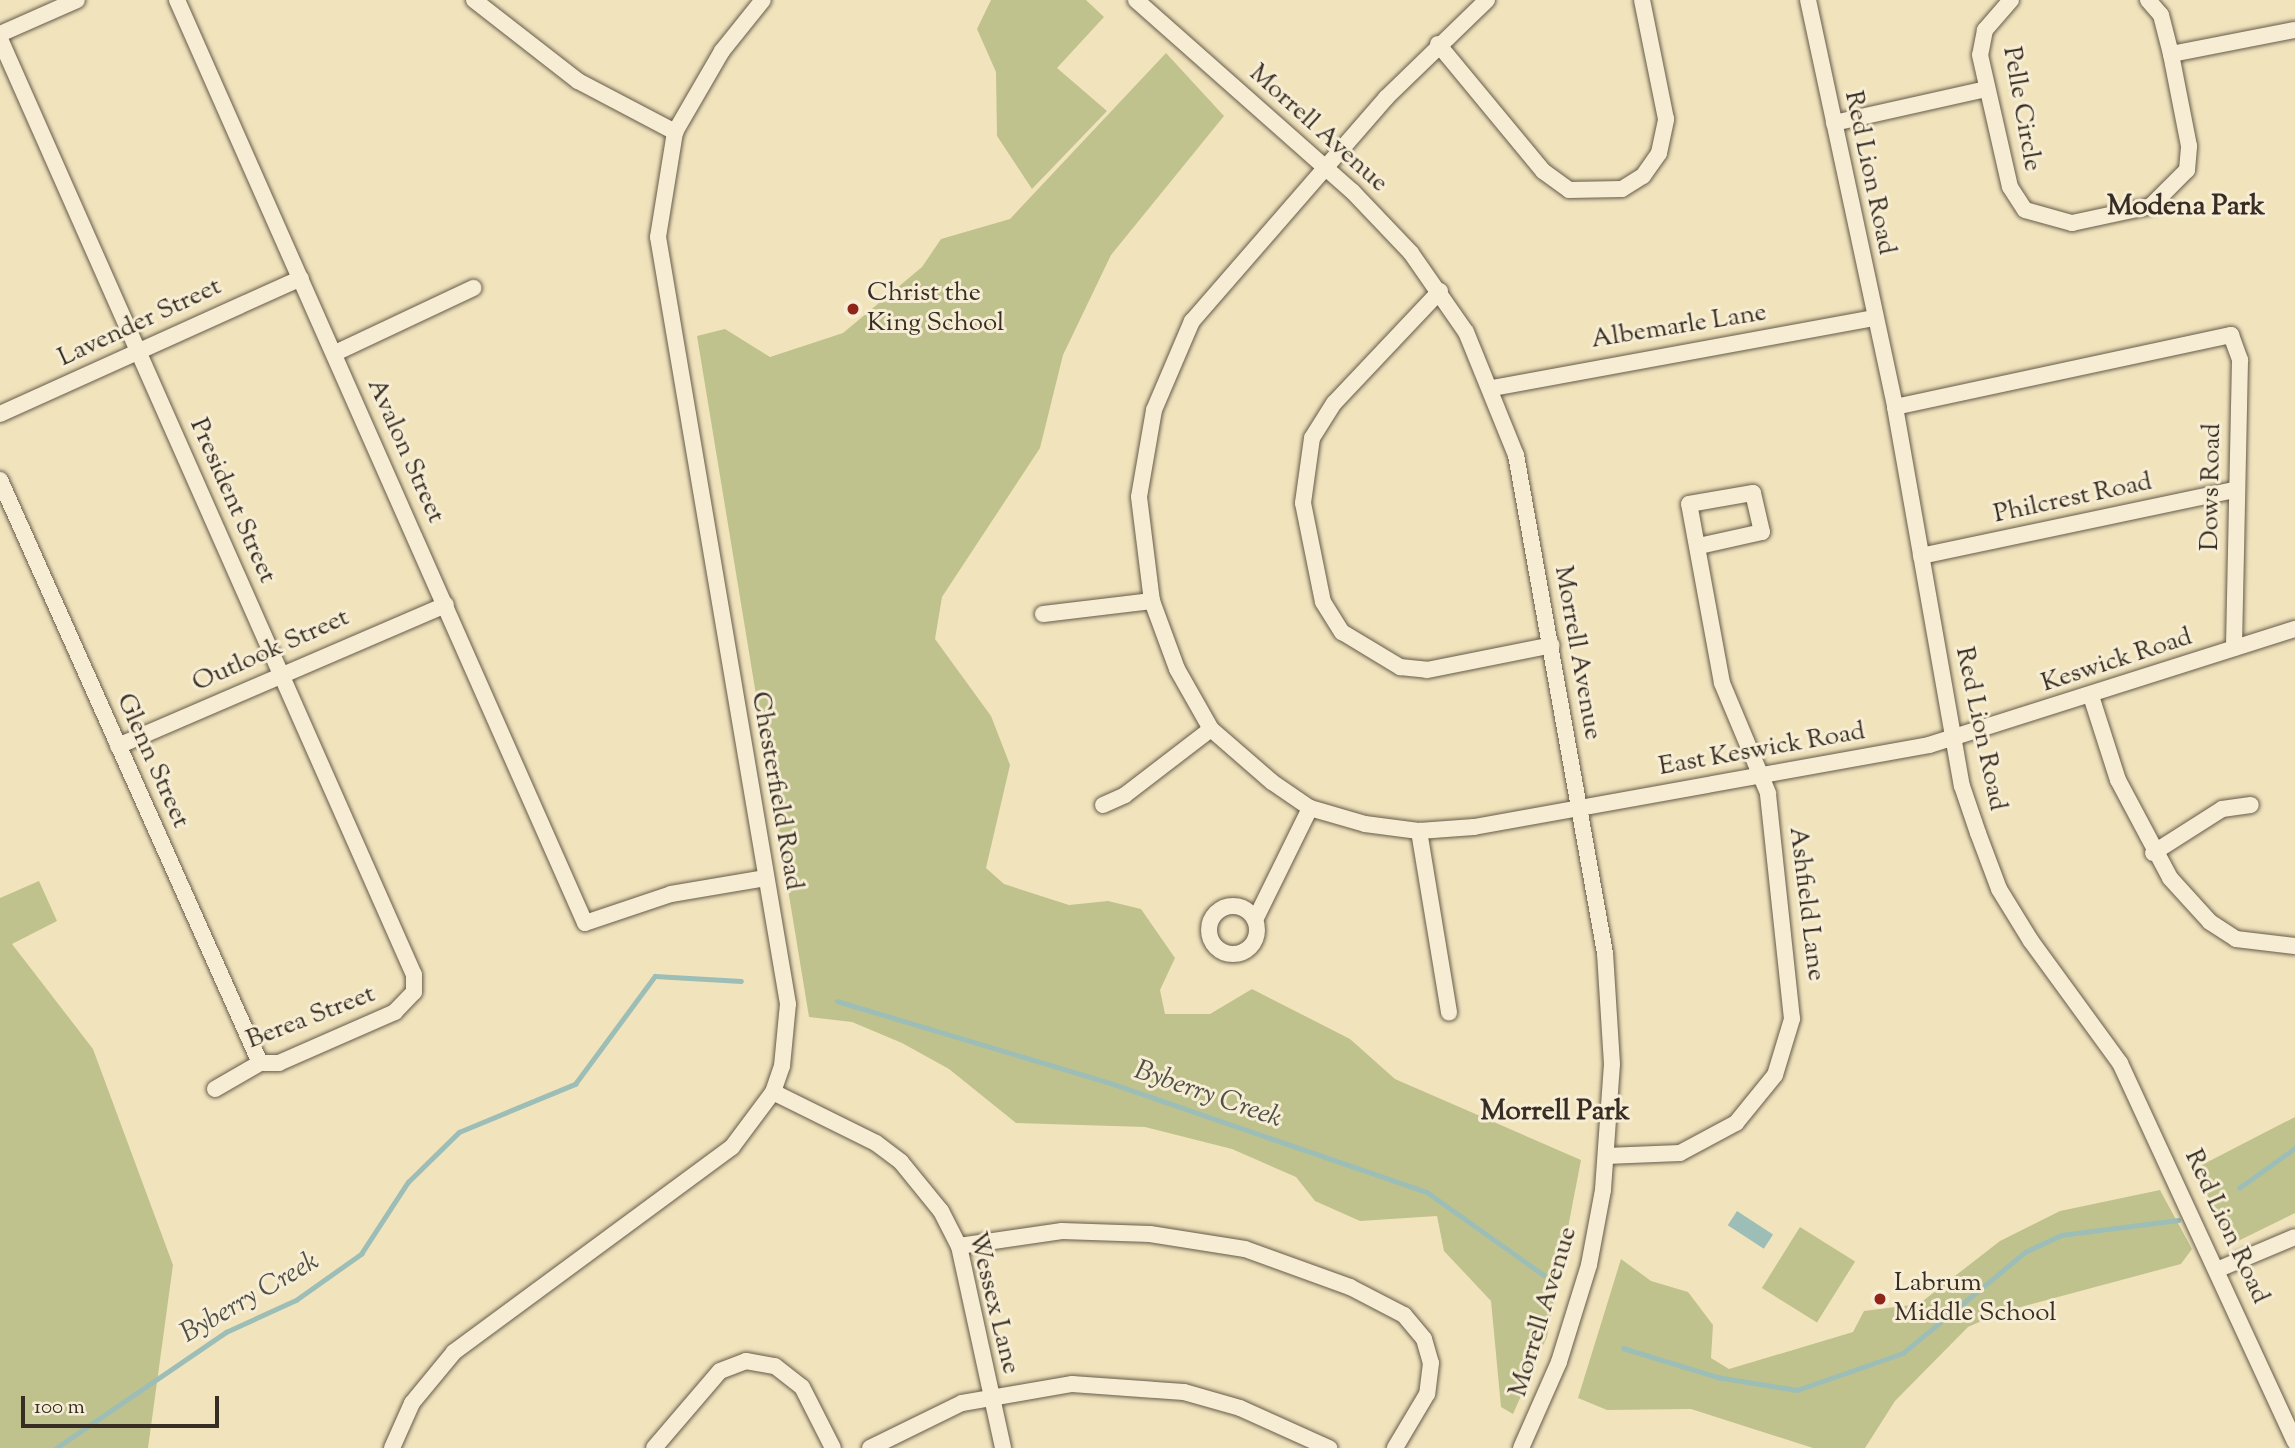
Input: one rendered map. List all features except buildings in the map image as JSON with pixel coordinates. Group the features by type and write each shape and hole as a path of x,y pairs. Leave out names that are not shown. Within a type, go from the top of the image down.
{"street":[{"path":"0,36 77,0"},
{"name":"Avalon Street","path":"177,0 585,923 671,894 766,878"},
{"path":"474,0 578,81 675,132"},
{"name":"Chesterfield Road","path":"392,1448 412,1403 454,1352 732,1147 773,1092 788,1036 788,1004 664,287 659,237 675,132 722,51 763,0"},
{"name":"Morrell Avenue","path":"1136,0 1326,167 1389,228 1440,291 1493,388 1524,490 1609,985 1606,1156 1582,1291 1521,1448"},
{"path":"1449,1013 1419,831 1310,808 1211,729 1177,669 1152,601 1139,497 1154,410 1171,361 1192,321 1438,44 1487,0"},
{"path":"1438,44 1543,171 1569,190 1622,189 1643,176 1659,153 1666,119 1642,0"},
{"name":"Red Lion Road","path":"1808,0 1895,407 1962,786 1999,889 2120,1063 2219,1269 2295,1441"},
{"name":"Pelle Circle","path":"2011,0 1985,30 1980,55 2010,187 2025,210 2072,223 2151,206 2188,170 2189,146 2171,54 2161,15 2148,0"},
{"path":"2171,54 2295,30"},
{"name":"President Street","path":"0,36 416,984"},
{"path":"1834,123 1986,89"},
{"name":"Lavender Street","path":"0,414 301,278"},
{"path":"335,353 473,288"},
{"path":"1440,291 1334,403 1312,438 1303,503 1323,602 1342,632 1400,667 1426,670 1552,645"},
{"name":"Albemarle Lane","path":"1493,388 1874,318"},
{"name":"Dows Road","path":"1895,407 2231,335 2240,360 2235,490 2234,648"},
{"name":"Glenn Street","path":"0,480 260,1062"},
{"name":"Philcrest Road","path":"1921,556 2235,490"},
{"name":"Ashfield Lane","path":"1606,1156 1651,1159 1716,1138 1755,1107 1784,1057 1793,1002 1760,775 1722,683 1699,546 1689,504 1753,493 1762,533 1699,546"},
{"path":"1043,614 1152,601"},
{"name":"Outlook Street","path":"118,746 446,605"},
{"name":"Keswick Road","path":"1954,737 2091,696 2295,629"},
{"path":"2091,696 2118,780 2153,853 2210,922 2236,939 2290,947"},
{"path":"1103,805 1125,795 1211,729"},
{"name":"East Keswick Road","path":"1419,831 1579,808 1954,737"},
{"path":"2153,853 2222,809 2251,805"},
{"path":"1255,920 1310,808"},
{"name":"Berea Street","path":"215,1088 260,1062 279,1063 395,1012 416,984"},
{"name":"Wessex Lane","path":"773,1092 855,1130 901,1162 941,1211 959,1246 1003,1448"},
{"path":"959,1246 1062,1231 1150,1234 1245,1249 1350,1287 1404,1315 1424,1339 1431,1363 1427,1394 1395,1448"},
{"path":"2219,1269 2295,1237"},
{"path":"654,1448 720,1371 746,1361 775,1366 802,1387 833,1448"},
{"path":"870,1448 934,1414 991,1396 1072,1384 1184,1392 1240,1408 1329,1448"}],"green space":[{"path":"991,0 1086,0 1104,17 1057,68 1107,111 1032,189 997,136 996,72 977,29"},
{"path":"1166,53 1224,116 1111,255 1063,355 1040,448 942,597 935,639 991,716 1010,765 986,868 1004,884 1069,905 1108,901 1141,909 1175,958 1160,990 1165,1014 1210,1014 1252,989 1350,1039 1395,1079 1581,1160 1547,1337 1513,1414 1501,1407 1491,1301 1444,1251 1437,1216 1360,1221 1315,1201 1296,1177 1232,1149 1145,1127 1016,1123 949,1069 902,1043 852,1022 809,1017 697,336 725,329 770,357 843,333 922,267 941,239 1010,219"},
{"path":"39,881 57,921 12,944 93,1049 173,1265 148,1448 0,1448 0,898"},
{"path":"2295,1117 2295,1213 2232,1244 2194,1169"},
{"path":"2160,1190 2192,1249 2181,1264 2002,1312 1968,1327 1895,1401 1865,1448 1813,1448 1691,1409 1607,1410 1578,1398 1621,1259 1651,1281 1688,1292 1713,1325 1711,1358 1729,1369 1853,1332 1864,1311 1919,1304 2000,1241 2060,1211"},
{"path":"1800,1227 1855,1261 1817,1323 1762,1288"}],"water":[{"path":"1737,1211 1773,1234 1764,1249 1728,1225"}],"waterway":[{"name":"Byberry Creek","path":"56,1448 226,1332 296,1300 361,1254 408,1182 459,1132 575,1084 655,976 741,981"},
{"name":"Byberry Creek","path":"837,1001 1113,1084 1427,1192 1544,1275"},
{"name":"Byberry Creek","path":"2239,1188 2295,1148"},
{"name":"Byberry Creek","path":"1623,1348 1717,1377 1797,1390 1903,1353 2025,1252 2061,1235 2178,1220"}],"place":[{"name":"Christ the King School","path":"853,309"},
{"name":"Labrum Middle School","path":"1880,1299"}],"district":[{"name":"Modena Park","path":"2186,207"},
{"name":"Morrell Park","path":"1555,1112"}]}
